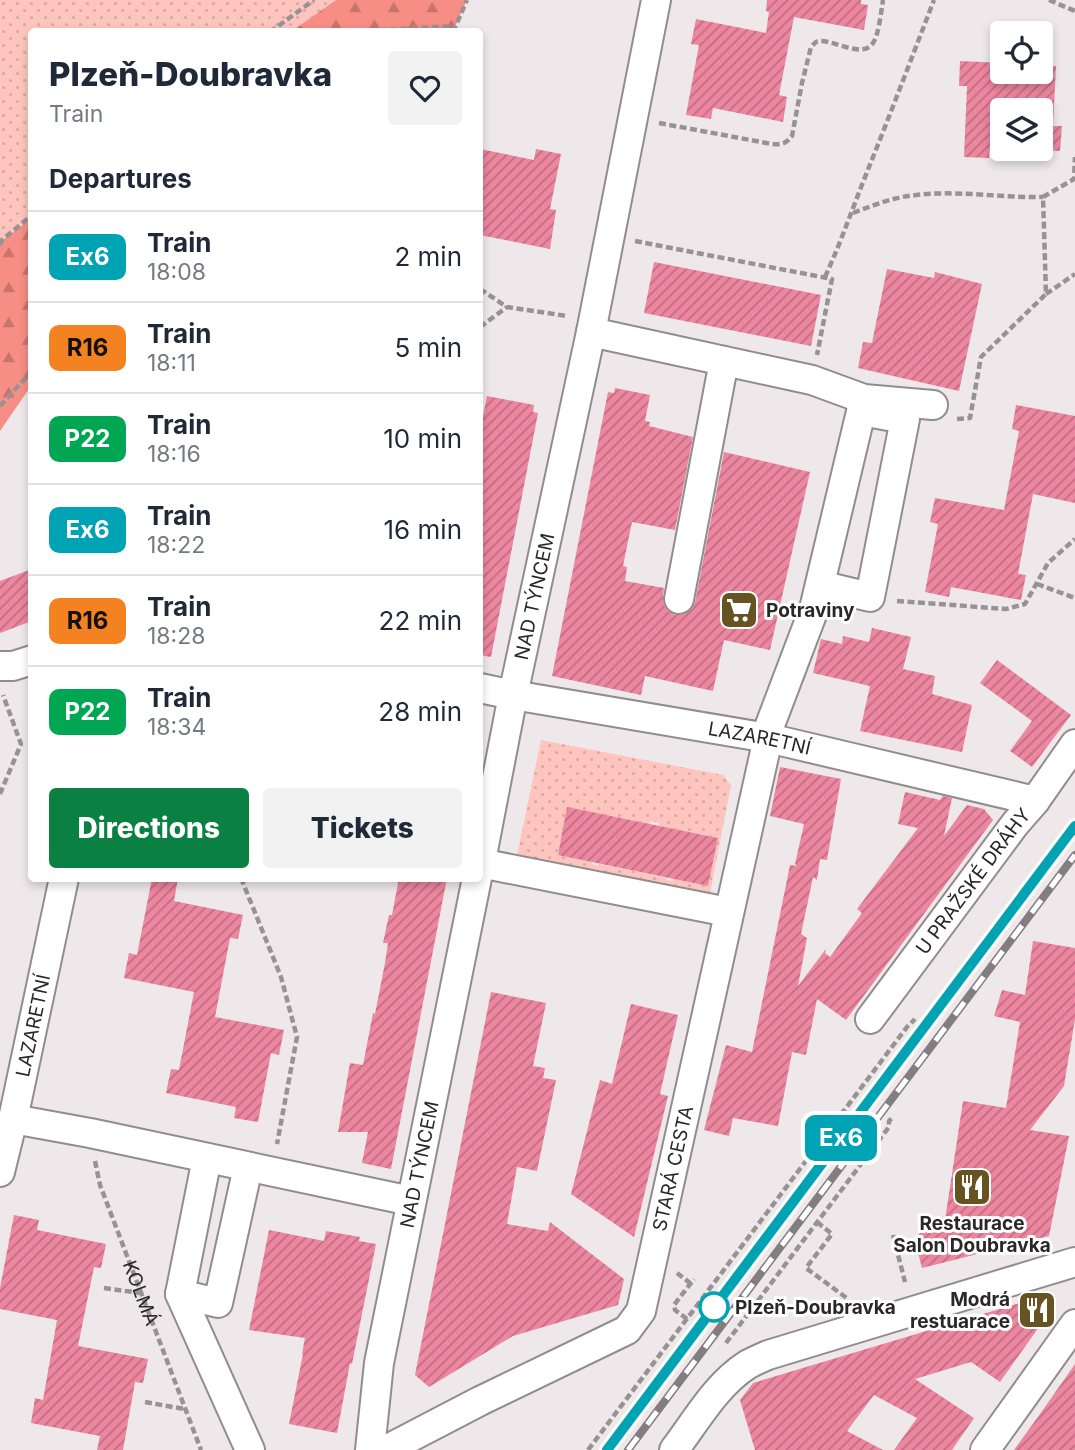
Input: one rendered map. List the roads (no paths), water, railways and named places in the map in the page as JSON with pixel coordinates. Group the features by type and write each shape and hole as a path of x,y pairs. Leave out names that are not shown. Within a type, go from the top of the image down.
{"street":[{"name":"NAD TÝNCEM","path":"483,849 581,324 656,0"},
{"path":"581,324 724,361 812,380 863,405 905,419 870,597 820,585"},
{"path":"679,599 724,361"},
{"path":"863,405 933,405"},
{"name":"STARÁ CESTA","path":"386,1450 627,1330 641,1311 769,724 814,609 863,405"},
{"path":"0,666 13,666 28,661"},
{"name":"LAZARETNÍ","path":"483,689 768,738 1035,801"},
{"name":"U PRAŽSKÉ DRÁHY","path":"870,1019 1075,744"},
{"name":"NAD TÝNCEM","path":"483,865 728,912"},
{"name":"LAZARETNÍ","path":"0,1172 63,882"},
{"name":"NAD TÝNCEM","path":"370,1450 379,1363 476,882"},
{"path":"13,1119 411,1202"},
{"path":"207,1158 180,1294 250,1450"},
{"path":"180,1294 218,1303 260,1170"},
{"path":"674,1450 714,1396 748,1364 791,1347 1075,1262"},
{"path":"985,1450 1075,1324"}],"railway":[{"path":"607,1450 1075,826"},
{"path":"628,1450 1075,855"}],"train":[{"name":"Ex6","path":"607,1450 1075,826"}],"place":[{"name":"Potraviny","path":"739,610"},
{"name":"Restaurace Salon Doubravka","path":"972,1187"},
{"name":"Plzeň-Doubravka","path":"714,1307"},
{"name":"Modrá restuarace","path":"1037,1310"}]}
